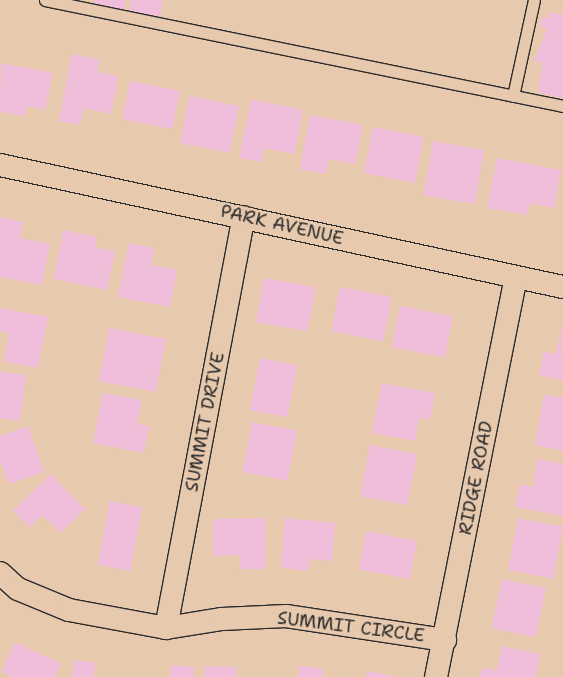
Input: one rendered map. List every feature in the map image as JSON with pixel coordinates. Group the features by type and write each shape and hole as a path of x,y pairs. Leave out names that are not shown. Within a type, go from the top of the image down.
{"street":[{"name":"PARK AVENUE","path":"0,165 563,287"},
{"name":"SUMMIT DRIVE","path":"166,628 244,217"},
{"name":"RIDGE ROAD","path":"436,677 445,640 516,278"},
{"name":"SUMMIT CIRCLE","path":"0,573 18,589 69,610 166,628 222,619 286,616 445,640"}],"lane":[{"path":"45,0 563,106"},
{"path":"513,96 534,0"}],"building":[{"path":"94,0 126,0 124,10 94,5"},
{"path":"131,0 163,0 160,16 129,11"},
{"path":"550,12 563,15 563,98 537,92 543,63 534,61 547,29 540,27 542,17 549,18"},
{"path":"72,54 100,60 97,72 118,76 111,114 84,108 80,125 59,121"},
{"path":"1,63 53,73 45,110 27,106 25,116 0,112"},
{"path":"130,81 180,91 173,129 123,119"},
{"path":"189,96 239,106 230,153 180,143"},
{"path":"251,99 303,110 294,154 264,148 262,162 239,158"},
{"path":"310,115 363,125 355,164 329,159 326,174 300,169"},
{"path":"373,127 424,137 415,183 364,173"},
{"path":"433,141 484,150 475,204 423,195"},
{"path":"497,158 561,170 554,208 530,203 527,215 487,208"},
{"path":"0,217 23,222 20,238 50,244 42,285 0,277"},
{"path":"63,230 97,237 95,248 115,251 107,290 54,279"},
{"path":"129,243 154,248 151,265 177,270 170,307 118,297"},
{"path":"264,278 315,287 307,331 256,322"},
{"path":"340,287 392,297 383,341 331,331"},
{"path":"400,306 453,316 445,358 392,347"},
{"path":"0,308 48,317 38,368 4,361 9,333 0,331"},
{"path":"561,326 563,380 539,375 544,352 556,354"},
{"path":"109,328 166,339 156,392 99,381"},
{"path":"260,358 297,365 287,417 250,410"},
{"path":"0,372 26,375 20,421 0,418"},
{"path":"382,383 435,393 430,420 419,418 415,441 372,433"},
{"path":"103,393 142,400 137,424 149,426 144,453 93,443"},
{"path":"544,395 563,398 563,451 535,445"},
{"path":"252,422 297,431 287,481 242,472"},
{"path":"28,426 44,472 9,484 0,461 0,436"},
{"path":"370,445 417,454 407,505 360,496"},
{"path":"538,459 563,464 563,516 515,507 520,484 533,487"},
{"path":"51,474 85,509 60,533 43,515 30,527 13,511"},
{"path":"110,501 142,507 130,571 98,565"},
{"path":"266,518 266,569 240,569 239,555 213,556 213,519"},
{"path":"285,518 335,523 332,561 310,559 309,571 281,568"},
{"path":"518,518 563,527 553,579 508,570"},
{"path":"366,531 417,541 410,579 359,569"},
{"path":"502,579 546,588 536,637 492,628"},
{"path":"15,642 61,664 55,677 13,677 2,672"},
{"path":"502,646 540,654 536,677 480,677 482,668 497,671"},
{"path":"74,660 96,663 93,677 72,677"},
{"path":"171,665 194,667 193,677 170,677"},
{"path":"205,666 236,667 236,677 205,677"},
{"path":"299,666 324,669 323,677 298,677"},
{"path":"367,671 393,676 393,677 366,677"}]}
